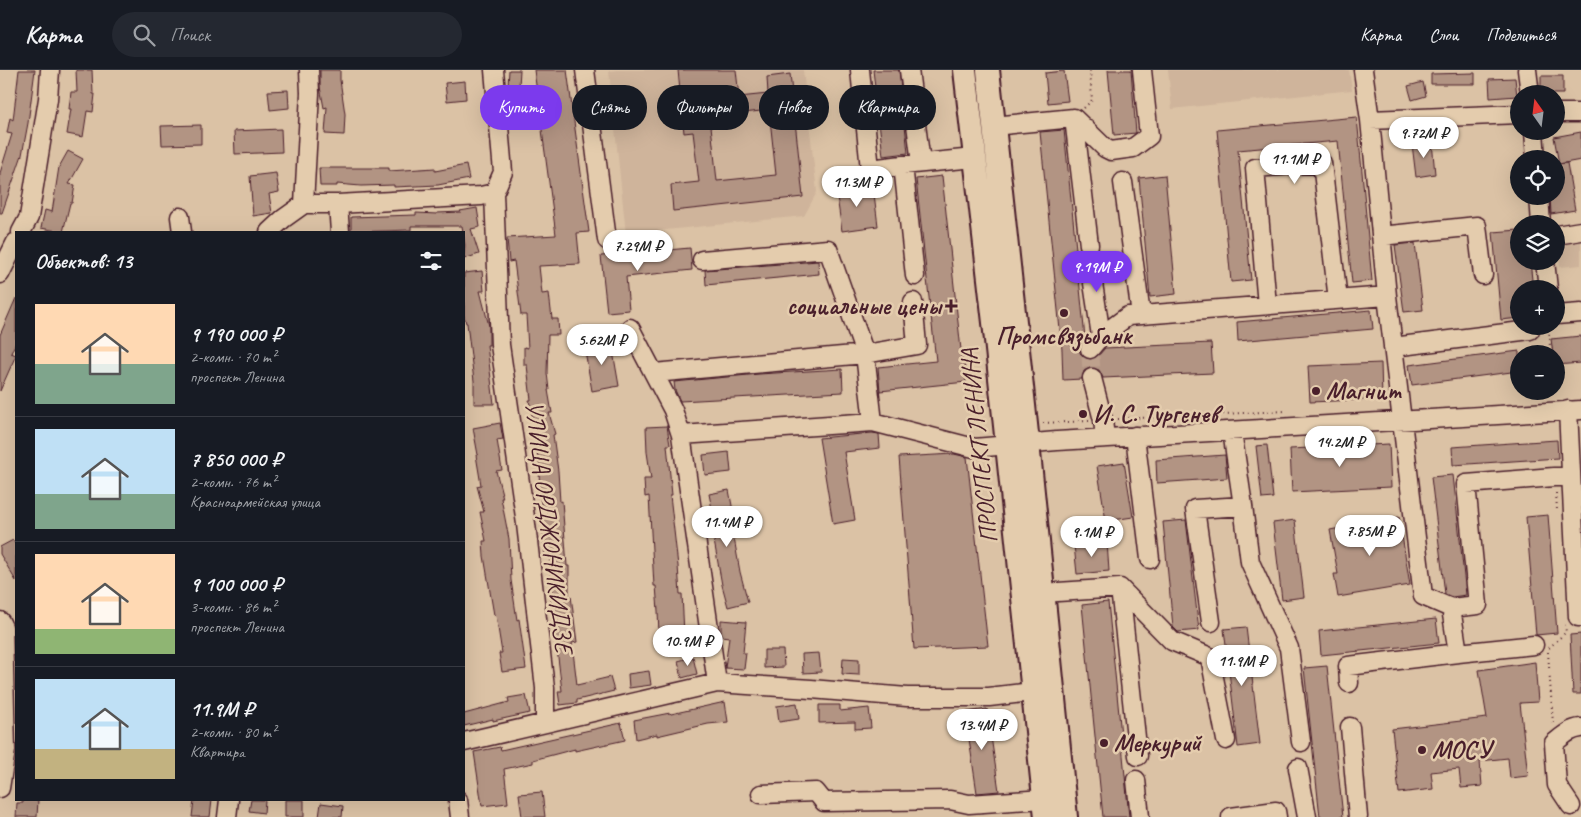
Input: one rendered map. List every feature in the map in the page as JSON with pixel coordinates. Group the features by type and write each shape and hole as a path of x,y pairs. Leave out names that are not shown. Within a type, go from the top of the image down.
{"main road":[{"name":"ПРОСПЕКТ ЛЕНИНА","path":"965,70 974,158 1020,437 1042,593 1066,817"},
{"name":"ПРОСПЕКТ ЛЕНИНА","path":"988,70 1020,437 1032,692 1045,808"}],"street":[{"path":"22,231 29,217 48,99 50,70"},
{"path":"304,204 310,93 309,70"},
{"name":"УЛИЦА ОРДЖОНИКИДЗЕ","path":"494,70 503,172 494,193 500,344 526,524 545,688 545,723"},
{"path":"585,70 607,240"},
{"path":"860,70 870,169 974,158"},
{"path":"909,70 921,163"},
{"path":"993,126 1074,118 1105,148 1111,151 1133,148 1149,136 1142,70"},
{"path":"1363,70 1370,120 1387,296 1423,596 1452,608 1478,605 1466,484 1563,477"},
{"path":"1527,70 1529,85"},
{"path":"1565,113 1581,113"},
{"path":"1370,120 1510,114"},
{"path":"1074,118 1089,245"},
{"path":"1267,305 1255,168 1322,163 1338,300"},
{"path":"903,165 915,276"},
{"path":"1123,182 1141,315"},
{"path":"270,231 304,204 338,204 481,196 494,193"},
{"path":"338,204 340,231"},
{"path":"1381,236 1477,226 1484,275"},
{"path":"1565,234 1581,231"},
{"path":"0,274 15,244"},
{"path":"702,260 828,249 865,354 873,422"},
{"path":"1091,270 1096,342 1128,316 1387,296"},
{"path":"654,373 865,354 917,345 913,302"},
{"path":"1565,314 1581,313"},
{"path":"630,328 673,410 681,435 717,684"},
{"path":"1393,347 1510,332"},
{"path":"1092,378 1104,420 1105,438"},
{"path":"681,435 873,422 974,448 1020,437 1105,438 1574,410 1563,477 1577,505 1575,619"},
{"path":"1232,431 1250,562 1289,648 1301,742"},
{"path":"1135,436 1150,559"},
{"path":"1211,622 1195,509 1243,506"},
{"path":"1042,593 1120,588 1172,641 1210,657 1226,740"},
{"path":"1120,588 1138,756"},
{"path":"1452,608 1458,653"},
{"path":"0,788 6,750 6,624"},
{"path":"1349,683 1348,666 1534,644"},
{"path":"465,742 717,684 907,697 989,697 1032,692"},
{"path":"1350,727 1358,817"},
{"path":"1571,806 1557,785 1554,743 1566,733 1581,728"},
{"path":"1298,768 1307,817"},
{"path":"1136,780 1140,817"},
{"path":"761,794 816,792 824,802 950,800 969,804 1045,808"},
{"path":"227,817 229,801"},
{"path":"458,801 460,817"},
{"path":"1231,817 1276,811 1277,817"}],"path":[{"path":"1074,118 1092,100 1090,70"},
{"path":"1020,437 1104,420 1292,411"},
{"path":"1557,515 1563,477"},
{"path":"1554,743 1548,649 1566,632 1575,619"}],"shaded area":[{"path":"803,70 805,85 759,85 759,130 810,130 817,192 804,216 626,234 615,130 647,130 647,85 610,85 609,71"},
{"path":"1168,70 1349,70 1352,90 1172,109"},
{"path":"1565,239 1567,243 1581,241 1581,265 1565,267"}],"building":[{"path":"19,70 35,70 22,155 2,213 0,213 0,173 12,134 7,133 10,118 13,120"},
{"path":"76,70 92,70 93,94 95,94 93,112 87,111 83,137 67,134 71,109 69,109 71,92 77,92"},
{"path":"320,70 340,70 345,114 344,135 325,134 327,107 324,108 320,87"},
{"path":"509,70 520,70 519,85 508,85"},
{"path":"534,70 567,70 572,107 572,130 575,130 589,232 577,233 580,264 539,266 542,294 549,293 552,319 558,319 559,335 548,335 547,373 552,413 549,413 555,434 553,435 560,502 562,501 567,566 569,566 569,596 571,596 577,642 572,643 577,685 610,677 614,691 577,700 577,703 560,705 558,691 562,691 551,598 551,555 545,555 540,472 536,444 538,444 529,400 531,400 527,365 524,365 524,347 528,348 526,315 521,315 514,261 509,262 507,238 556,235 542,130 562,130 562,85 536,85"},
{"path":"678,70 736,70 738,85 679,85"},
{"path":"873,70 899,70 901,85 875,85"},
{"path":"1108,70 1131,70 1136,133 1114,135"},
{"path":"1064,71 1068,101 1048,103 1045,73"},
{"path":"1475,73 1475,84 1431,84 1431,74"},
{"path":"790,74 791,85 767,85 767,77"},
{"path":"1541,76 1563,76 1563,85 1541,85"},
{"path":"1515,78 1516,85 1510,85 1510,97 1490,98 1489,79"},
{"path":"465,81 466,99 447,101 445,83"},
{"path":"1423,82 1426,96 1412,100 1408,86"},
{"path":"288,90 289,108 270,110 268,91"},
{"path":"759,95 759,111 749,112 749,96"},
{"path":"1357,117 1372,281 1352,283 1338,141 1238,150 1251,280 1231,282 1217,130"},
{"path":"201,125 201,144 162,145 161,126"},
{"path":"281,129 282,152 235,154 234,131"},
{"path":"684,130 711,130 717,181 776,175 771,130 796,130 803,197 673,211 671,185 699,182 693,132 684,133"},
{"path":"880,130 906,130 908,153 883,156"},
{"path":"1064,130 1085,338 1080,347 1080,353 1089,359 1098,356 1105,348 1211,343 1213,373 1103,378 1099,370 1090,368 1084,371 1082,379 1063,380 1062,350 1040,132"},
{"path":"1581,132 1581,160 1565,163 1565,150 1556,150 1555,140 1565,140 1565,135"},
{"path":"1432,142 1435,174 1416,177 1412,144"},
{"path":"68,151 83,159 69,184 75,185 72,203 70,203 63,231 41,228 45,210 52,212 59,167"},
{"path":"1565,163 1567,163 1575,210 1551,214 1550,205 1565,205"},
{"path":"466,165 469,179 438,185 394,187 394,185 361,186 337,184 337,186 320,186 319,168 389,168 389,171 435,168 435,171"},
{"path":"276,173 279,192 269,194 272,213 253,216 250,176"},
{"path":"1165,175 1176,294 1150,297 1139,178"},
{"path":"942,176 966,382 880,391 878,367 936,361 916,179"},
{"path":"873,186 878,226 842,231 836,190"},
{"path":"477,208 480,227 471,229 479,254 465,259 465,231 463,231 462,226 411,226 411,230 351,231 351,217 416,215 416,213 437,214"},
{"path":"1510,231 1510,270 1531,270 1532,280 1510,280 1510,319 1501,320 1493,232"},
{"path":"1415,243 1423,310 1404,312 1395,245"},
{"path":"690,248 692,270 626,277 629,310 607,312 601,256"},
{"path":"818,261 819,274 706,285 705,270"},
{"path":"482,271 484,291 480,291 489,326 489,345 487,345 494,404 474,404 474,381 465,319 465,273"},
{"path":"15,300 15,344 11,353 15,355 15,357 0,391 0,335"},
{"path":"1371,310 1373,329 1238,341 1237,322"},
{"path":"1581,336 1581,363 1565,364 1565,345 1552,345 1551,339"},
{"path":"611,340 619,386 592,391 584,345"},
{"path":"1510,352 1510,372 1412,385 1409,365"},
{"path":"1381,363 1382,399 1310,402 1308,366"},
{"path":"842,369 843,392 680,401 674,382 759,374"},
{"path":"500,423 503,439 497,440 502,470 496,471 503,498 501,498 509,539 511,580 526,669 502,672 499,653 502,653 484,556 483,541 486,541 480,512 484,512 477,486 481,485 473,428"},
{"path":"667,426 670,445 667,445 672,495 670,495 680,594 682,594 684,634 659,634 656,586 654,586 649,496 645,497 644,479 651,479 646,427"},
{"path":"879,434 880,448 844,452 855,520 833,524 819,438"},
{"path":"1557,440 1558,458 1453,465 1452,447"},
{"path":"1389,444 1391,487 1292,492 1290,449"},
{"path":"1267,445 1273,498 1262,499 1256,446"},
{"path":"729,452 731,472 705,475 703,455"},
{"path":"954,454 967,457 988,646 914,649 899,457"},
{"path":"1225,455 1227,478 1157,483 1156,460"},
{"path":"1124,462 1133,517 1106,521 1097,466"},
{"path":"1453,475 1466,595 1452,597 1445,594 1431,477"},
{"path":"729,490 738,537 734,538 748,602 728,607 711,524 715,524 709,494"},
{"path":"1548,515 1557,633 1536,635 1526,517"},
{"path":"1399,517 1410,585 1338,597 1334,574 1338,574 1330,530"},
{"path":"1186,520 1199,630 1178,632 1173,627 1163,522"},
{"path":"1295,520 1304,597 1282,600 1273,523"},
{"path":"13,540 15,543 15,579 0,554 0,547"},
{"path":"1107,542 1109,571 1077,574 1074,545"},
{"path":"1108,602 1129,817 1103,817 1082,605"},
{"path":"1436,619 1439,643 1321,655 1319,631"},
{"path":"721,620 746,622 743,653 746,653 744,669 725,668 729,637 721,636"},
{"path":"1246,627 1260,744 1238,747 1224,629"},
{"path":"1581,634 1581,694 1573,694 1570,635"},
{"path":"764,650 783,650 784,667 764,668"},
{"path":"819,653 821,672 803,673 802,654"},
{"path":"693,657 697,674 682,678 678,661"},
{"path":"843,658 859,659 859,675 842,674"},
{"path":"1535,662 1538,702 1520,703 1528,776 1510,778 1508,758 1480,761 1482,786 1461,788 1459,769 1431,772 1433,789 1399,793 1392,729 1487,718 1479,670"},
{"path":"1327,666 1343,817 1320,817 1304,668"},
{"path":"649,671 651,685 629,688 628,674"},
{"path":"526,695 530,713 465,726 465,714 509,702 508,698"},
{"path":"725,702 728,722 708,724 636,739 634,720"},
{"path":"797,703 799,719 779,722 777,706"},
{"path":"819,705 840,705 840,711 869,708 871,728 855,729 855,722 819,723"},
{"path":"987,709 999,791 977,793 965,712"},
{"path":"621,723 625,740 575,751 575,749 533,760 533,763 504,769 508,803 482,806 474,752 500,747 501,750"},
{"path":"542,792 545,817 522,817 519,794"},
{"path":"23,801 38,801 37,817 16,817 17,803 23,803"},
{"path":"194,801 212,801 210,817 192,817"},
{"path":"251,801 265,801 264,813 249,811"},
{"path":"285,801 304,801 304,817 285,817"},
{"path":"321,803 343,806 342,817 319,817"}],"tunnel":[{"path":"1090,349 1092,378"}],"place":[{"name":"социальные цены","path":"951,306"},
{"name":"Промсвязьбанк","path":"1064,313"},
{"name":"Магнит","path":"1316,391"},
{"name":"И. С. Тургенев","path":"1083,414"},
{"name":"Меркурий","path":"1104,743"},
{"name":"МОСУ","path":"1422,750"}]}
